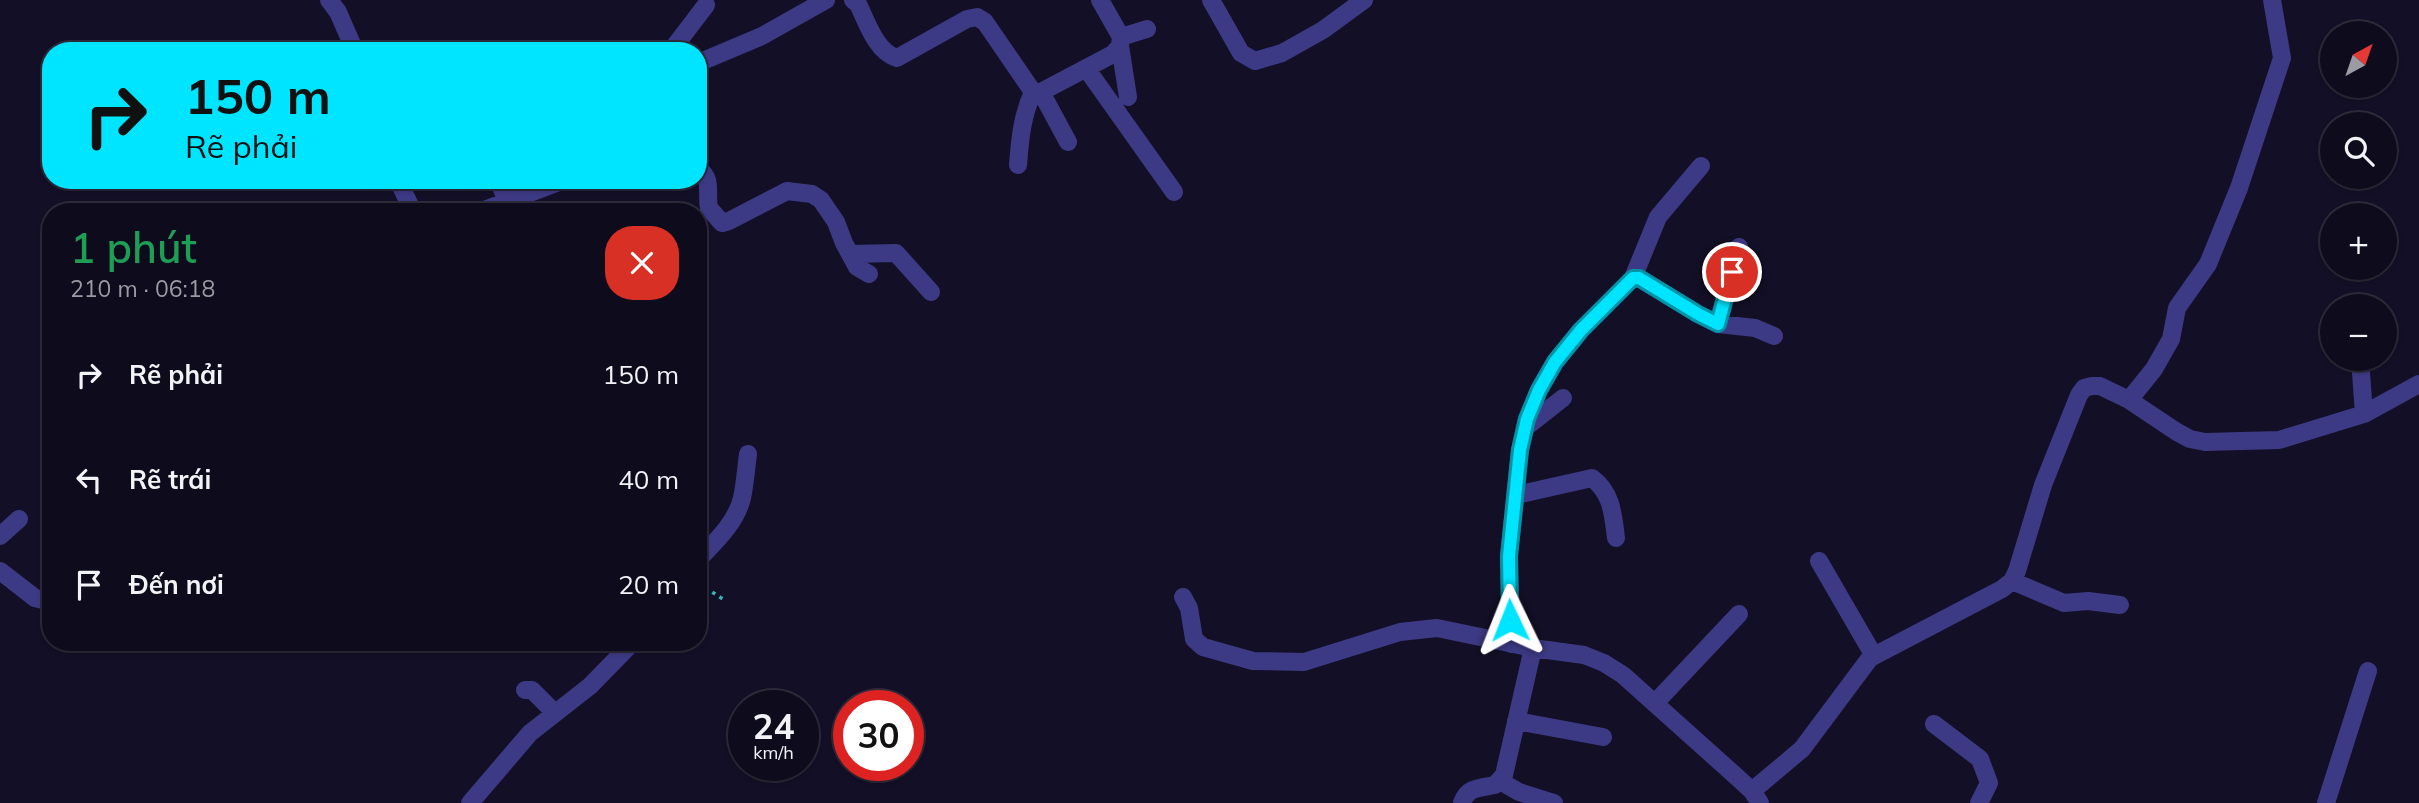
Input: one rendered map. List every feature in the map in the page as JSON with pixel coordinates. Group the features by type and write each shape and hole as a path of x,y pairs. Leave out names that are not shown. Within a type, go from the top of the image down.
{"street":[{"path":"707,59 762,36 826,0"},
{"path":"853,0 858,4 883,50 889,56 897,58 967,19 977,18 985,22 1037,92 1068,142"},
{"path":"1211,0 1241,52 1255,61 1282,53 1323,30 1364,0"},
{"path":"2129,400 2154,369 2171,339 2177,307 2208,264 2239,188 2282,58 2272,0"},
{"path":"1107,2 1120,42 1128,97"},
{"path":"335,4 351,42"},
{"path":"678,42 706,5"},
{"path":"1018,165 1026,108 1037,92 1113,54 1120,42 1147,29"},
{"path":"1086,68 1174,192"},
{"path":"1511,643 1509,556 1525,428 1539,390 1555,362 1581,330 1633,278 1658,217 1701,166"},
{"path":"707,178 709,208 722,223 787,191 812,194 821,201 836,222 858,267 870,274"},
{"path":"502,189 507,201"},
{"path":"502,203 540,189"},
{"path":"1718,324 1740,247"},
{"path":"850,254 896,253 931,292"},
{"path":"1633,278 1639,278 1718,324 1755,328 1773,336"},
{"path":"2361,371 2364,414"},
{"path":"1183,597 1189,608 1194,639 1203,647 1253,661 1304,662 1400,632 1437,628 1533,648 1584,655 1623,675 1756,797 1802,748 1861,669 1874,656 2002,589 2012,580 2043,485 2078,395 2084,388 2100,386 2129,400 2176,432 2205,442 2279,440 2364,414 2419,384"},
{"path":"1525,428 1563,398"},
{"path":"707,550 735,515 742,498 748,454"},
{"path":"1516,495 1592,478 1602,485 1608,494 1616,538"},
{"path":"0,536 19,519"},
{"path":"1819,561 1874,656"},
{"path":"0,571 35,598 42,600"},
{"path":"2012,580 2064,603 2088,601 2120,605"},
{"path":"1655,703 1739,614"},
{"path":"1462,803 1467,792 1474,788 1495,785 1504,775 1533,648"},
{"path":"471,803 530,733 590,686 624,651"},
{"path":"2326,803 2368,671"},
{"path":"524,690 532,690 555,713"},
{"path":"1516,722 1603,737"},
{"path":"1934,724 1980,759 1989,783 1979,803"},
{"path":"1500,781 1519,792 1554,803"}],"path":[{"path":"707,589 726,601"}],"route":[{"path":"1510,620 1509,556 1520,450 1527,419 1555,362 1581,330 1633,278 1653,285 1718,324 1732,272"}]}
